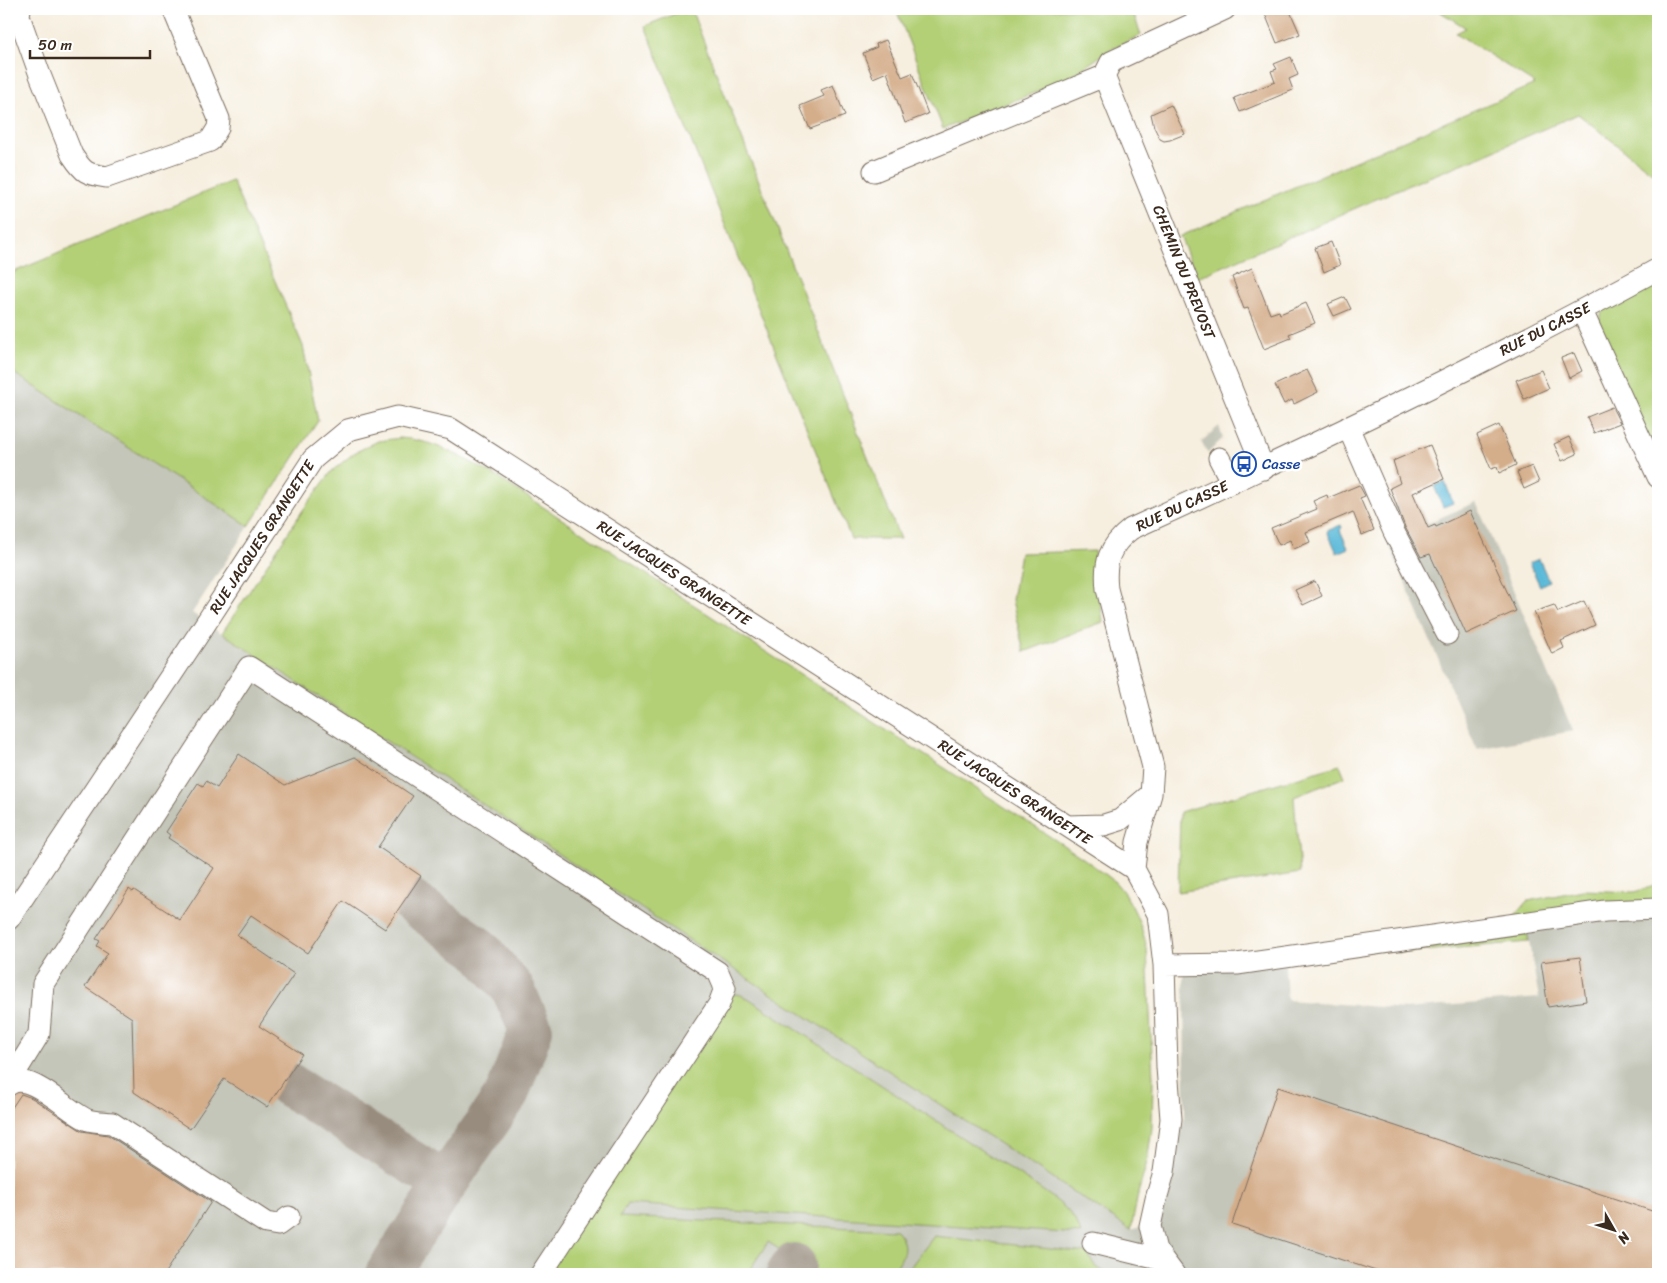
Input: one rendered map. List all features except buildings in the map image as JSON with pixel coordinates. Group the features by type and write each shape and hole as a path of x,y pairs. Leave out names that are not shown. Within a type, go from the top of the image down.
{"street":[{"path":"20,9 19,16 40,75 72,155 79,166 89,174 107,177 210,141 218,128 219,119 174,9"},
{"path":"874,171 1104,76 1111,62 1225,9"},
{"name":"CHEMIN DU PREVOST","path":"1104,76 1264,468"},
{"name":"RUE DU CASSE","path":"1134,869 1137,842 1151,794 1153,767 1107,589 1105,574 1107,562 1111,550 1119,538 1131,529 1348,427 1582,310 1658,269"},
{"path":"1582,310 1658,477"},
{"name":"RUE JACQUES GRANGETTE","path":"9,919 313,459 348,430 398,417 451,429 1134,869 1158,914 1164,965 1167,1067 1172,1119 1164,1172 1150,1226 1156,1250 1169,1267"},
{"path":"1348,427 1394,532 1446,634"},
{"path":"1219,458 1232,483"},
{"path":"289,1217 278,1225 266,1223 112,1123 88,1120 30,1082 13,1077 39,1034 43,984 249,667 718,972 725,988 719,1004 542,1274"},
{"path":"1067,826 1104,824 1120,820 1151,794"},
{"path":"1164,965 1237,964 1605,911 1658,909"},
{"path":"1093,1243 1169,1267"}],"shaded area":[{"path":"9,370 249,526 192,613 1131,1230 1159,1221 1185,1116 1184,969 1285,965 1287,1000 1406,1009 1539,998 1526,926 1658,912 1658,1274 9,1274"},
{"path":"1219,426 1223,438 1208,453 1201,442"},
{"path":"1414,496 1428,523 1476,502 1573,731 1477,749 1375,513"}],"green space":[{"path":"691,9 900,539 851,539 645,26"},
{"path":"896,9 1132,9 1141,35 1108,51 1066,80 943,129"},
{"path":"1436,9 1658,9 1658,177 1578,114 1399,189 1197,278 1180,236 1535,84 1456,33 1466,28"},
{"path":"232,181 303,346 318,421 249,526 11,371 14,334 9,320 9,274"},
{"path":"1658,281 1658,463 1598,324 1603,309"},
{"path":"400,438 412,439 436,446 458,455 491,473 1083,858 1115,882 1136,913 1147,949 1153,1078 1152,1128 1147,1162 1131,1230 222,633 303,510 332,471 354,453 378,441"},
{"path":"1094,551 1103,622 1024,652 1012,600 1020,553"},
{"path":"1340,765 1345,777 1294,797 1300,873 1178,892 1180,812"},
{"path":"1658,885 1658,912 1526,927 1529,942 1398,953 1415,944 1503,930 1528,901 1583,890 1634,892"},
{"path":"738,994 748,998 1039,1188 1070,1213 1081,1234 627,1204 620,1217 896,1230 901,1236 904,1247 899,1263 891,1274 818,1274 768,1242 747,1274 547,1274 731,995"},
{"path":"934,1236 1087,1253 1095,1266 1108,1274 905,1274"}],"water":[{"path":"1445,482 1453,503 1443,507 1434,486"},
{"path":"1341,525 1342,528 1340,530 1348,548 1337,553 1327,531"},
{"path":"1539,559 1549,581 1540,586 1529,563"}],"taxiway":[{"path":"387,1274 507,1094 531,1030 513,989 479,949 406,898"},
{"path":"284,1082 446,1184"},
{"path":"788,1274 794,1265"}],"place":[{"name":"Casse","path":"1244,464"}]}
